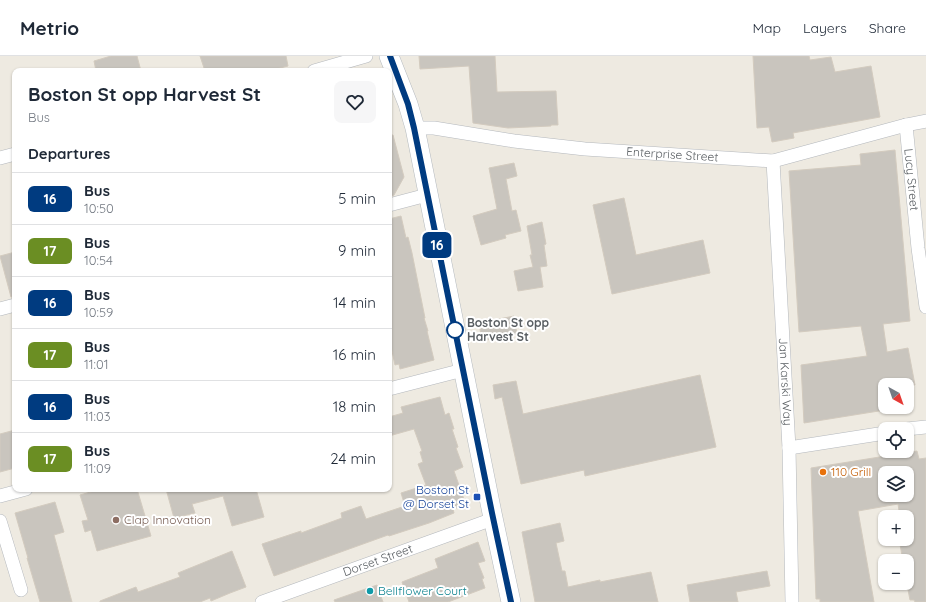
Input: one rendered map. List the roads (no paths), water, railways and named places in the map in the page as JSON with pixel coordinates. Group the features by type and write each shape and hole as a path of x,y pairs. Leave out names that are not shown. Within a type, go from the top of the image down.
{"main road":[{"path":"390,56 408,104 414,128 511,602"}],"street":[{"path":"324,68 366,56"},
{"name":"Enterprise Street","path":"414,128 434,128 514,142 585,149 773,161 906,125 926,122"},
{"name":"Lucy Street","path":"906,125 918,248 926,306"},
{"path":"0,158 12,155"},
{"name":"Jan Karski Way","path":"773,161 788,448 792,602"},
{"path":"392,204 427,195"},
{"path":"0,309 12,306"},
{"path":"392,388 463,370"},
{"path":"914,428 926,427"},
{"path":"788,448 878,434"},
{"path":"0,496 15,492"},
{"name":"Dorset Street","path":"262,602 493,519"},
{"path":"0,521 21,590"}],"place":[{"name":"Boston St opp Harvest St","path":"455,330"},
{"name":"110 Grill","path":"823,472"},
{"name":"Boston St @ Dorset St","path":"477,497"},
{"name":"Clap Innovation","path":"116,520"},
{"name":"Bellflower Court","path":"370,591"}]}
